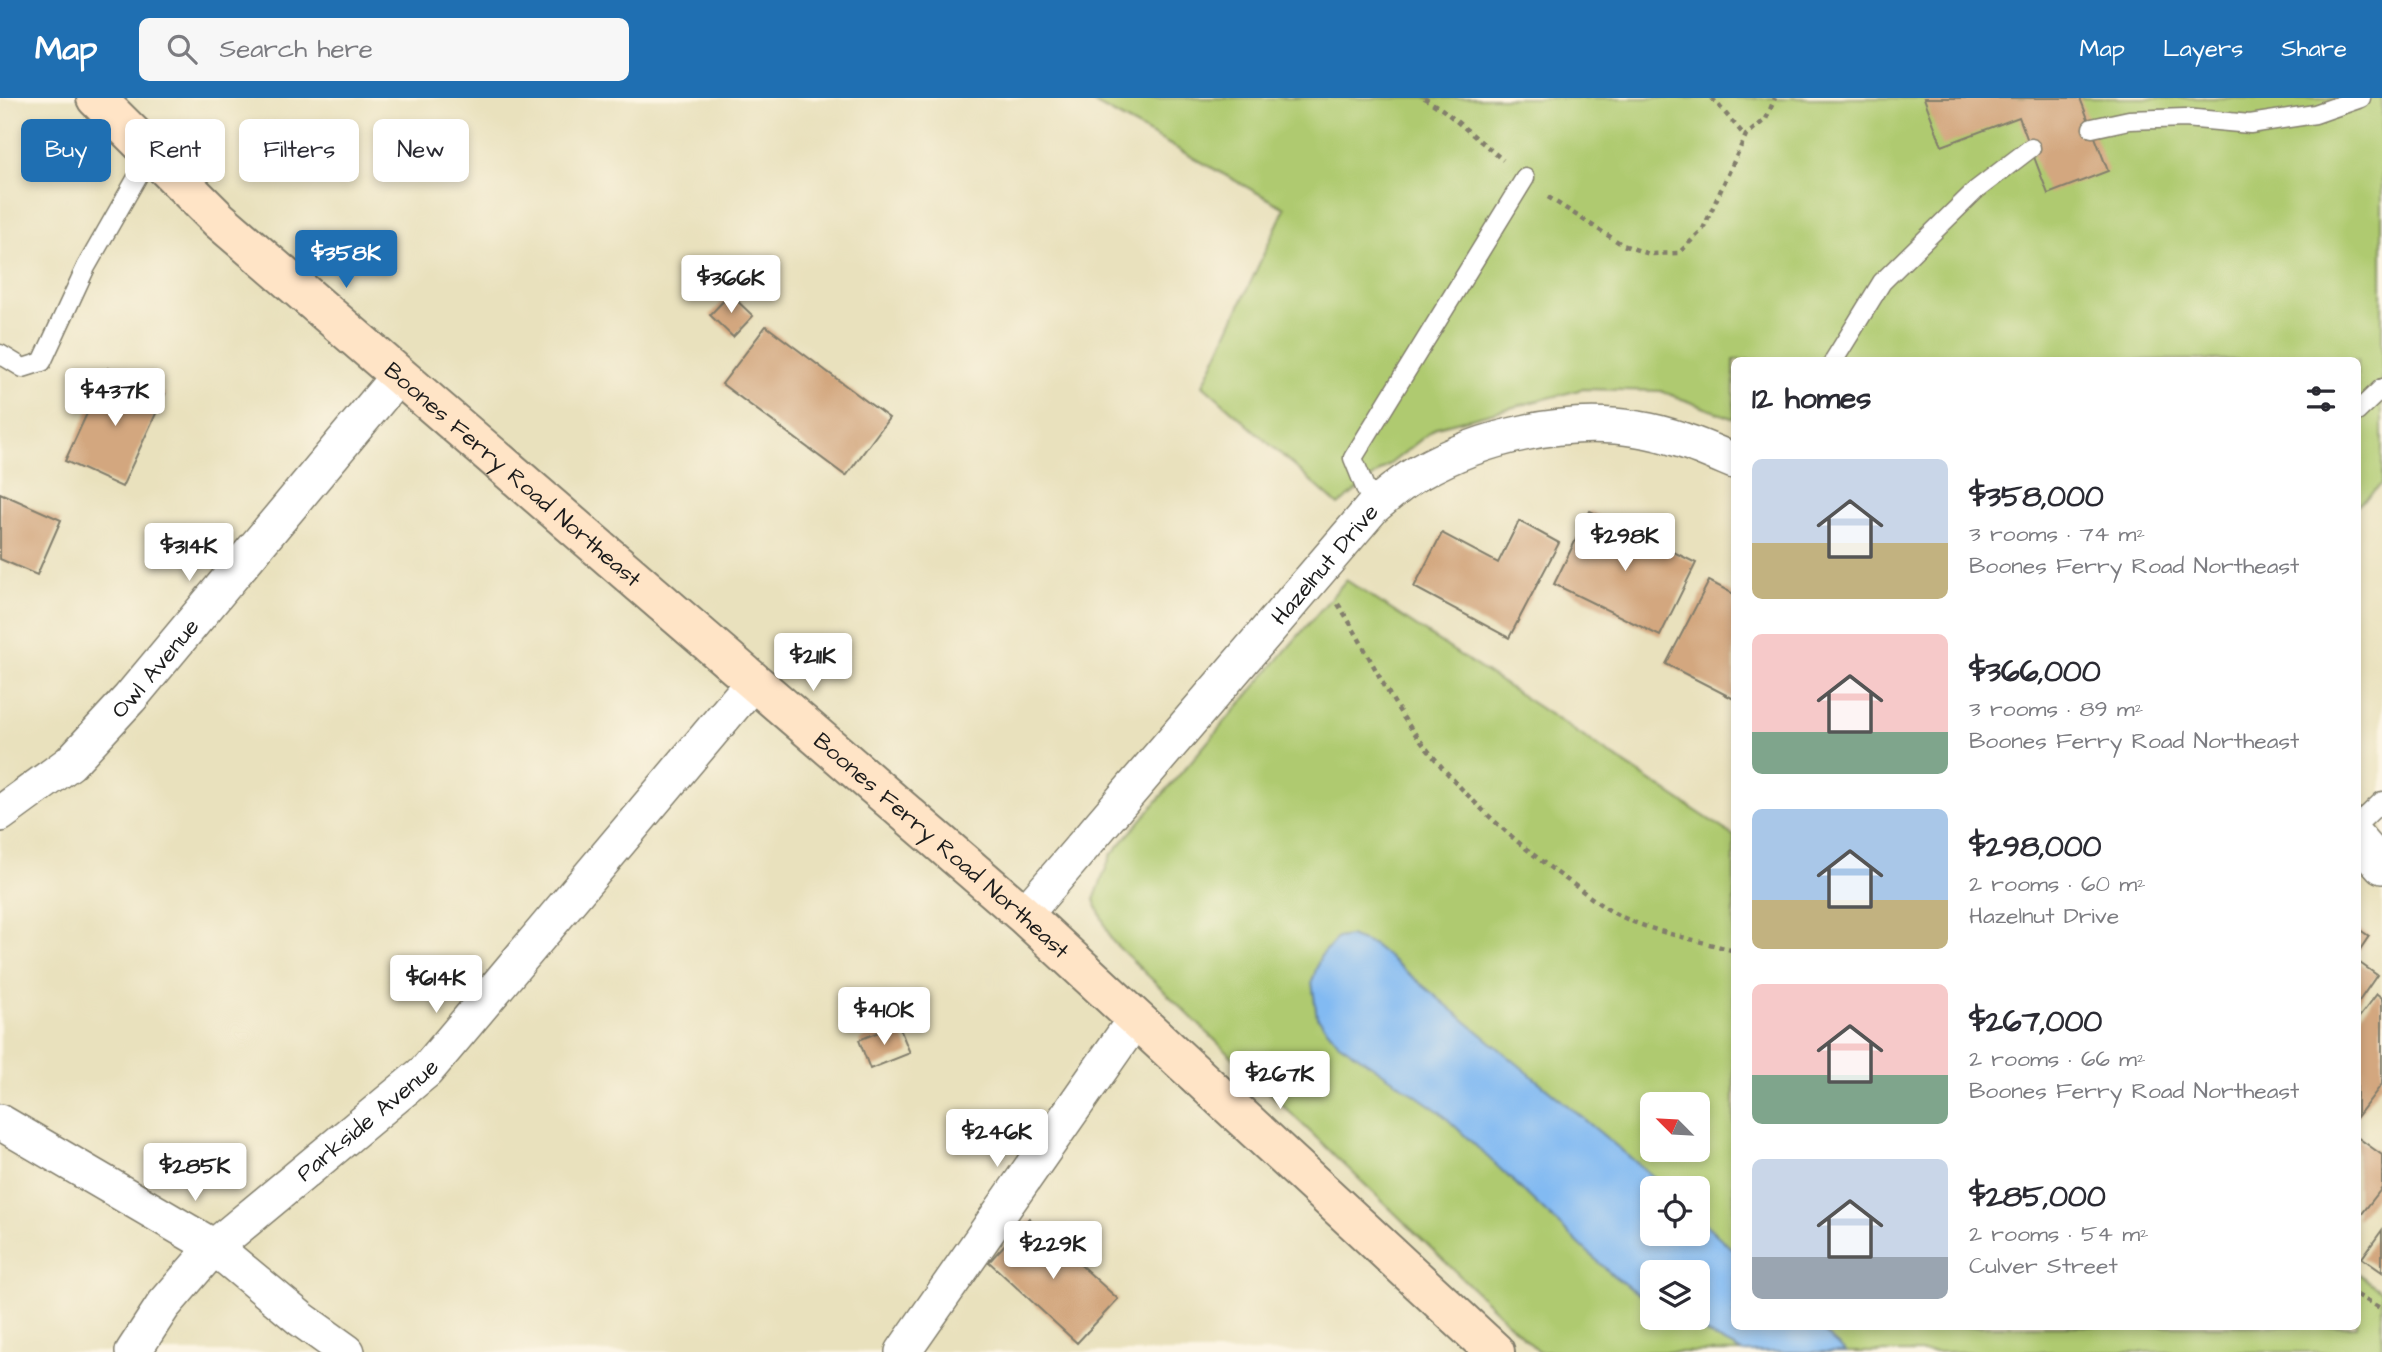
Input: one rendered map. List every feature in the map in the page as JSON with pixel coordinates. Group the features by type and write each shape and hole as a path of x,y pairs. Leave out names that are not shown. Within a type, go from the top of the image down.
{"main road":[{"name":"Boones Ferry Road Northeast","path":"96,98 125,127"},
{"name":"Boones Ferry Road Northeast","path":"180,182 219,220 1024,915 1495,1352"}],"street":[{"name":"Owl Avenue","path":"0,814 70,763 130,698 399,375"},
{"name":"Hazelnut Drive","path":"1024,915 1373,507 1420,472 1453,456 1507,438 1575,426 1637,429 1665,435 1731,460"},
{"name":"Parkside Avenue","path":"133,1352 163,1306 214,1247 426,1070 754,681"},
{"path":"2361,842 2382,866"},
{"path":"903,1352 1136,1018"},
{"path":"1,1126 214,1247 301,1319 347,1352"}],"lane":[{"path":"2092,128 2129,120 2185,118 2250,124 2315,114 2361,98"},
{"path":"1836,357 1882,282 1976,190 2031,148"},
{"path":"1373,507 1353,457 1525,178"},
{"path":"0,354 23,368 42,362 86,267 134,182"},
{"path":"2361,408 2382,388"},
{"path":"2361,821 2382,801"}],"path":[{"path":"1424,98 1443,110 1550,199 1623,245 1649,254 1679,253 1703,229 1746,137 1766,119 1775,98"},
{"path":"1712,98 1746,137"},
{"path":"1336,601 1358,634 1410,726 1481,809 1553,872 1617,915 1639,925 1731,950"},
{"path":"2361,1297 2382,1309"}],"green space":[{"path":"1085,98 2382,98 2382,484 2361,502 2361,357 1731,357 1731,418 1661,391 1583,389 1437,427 1338,505 1203,385 1285,208"},
{"path":"1346,580 1731,834 1731,1330 2361,1330 2361,1276 2382,1291 2382,1352 1539,1352 1112,941 1094,900 1111,855"}],"water":[{"path":"1349,936 1374,945 1653,1176 1640,1176 1640,1246 1710,1246 1710,1228 1731,1248 1731,1330 1820,1330 1846,1352 1742,1352 1700,1330 1710,1330 1710,1260 1640,1260 1640,1295 1611,1274 1440,1112 1338,1042 1317,1017 1312,982 1320,957 1337,938"}],"building":[{"path":"1924,98 2080,98 2108,171 2048,194 2019,117 1942,146"},
{"path":"730,294 753,316 733,337 710,315"},
{"path":"766,326 889,418 846,476 722,384"},
{"path":"108,368 165,394 122,487 65,461"},
{"path":"0,493 61,520 37,575 0,559"},
{"path":"1590,511 1696,563 1660,636 1554,584"},
{"path":"1519,521 1559,543 1509,638 1414,587 1442,533 1498,563"},
{"path":"1709,581 1731,592 1731,697 1666,664"},
{"path":"2361,931 2369,936 2361,948"},
{"path":"2361,964 2377,975 2361,998"},
{"path":"2377,994 2382,998 2382,1084 2361,1112 2361,1015"},
{"path":"898,1024 910,1053 870,1069 859,1040"},
{"path":"2361,1140 2382,1155 2382,1188 2361,1215"},
{"path":"1029,1218 1118,1299 1077,1343 989,1262"},
{"path":"2382,1230 2382,1272 2362,1258"}]}
